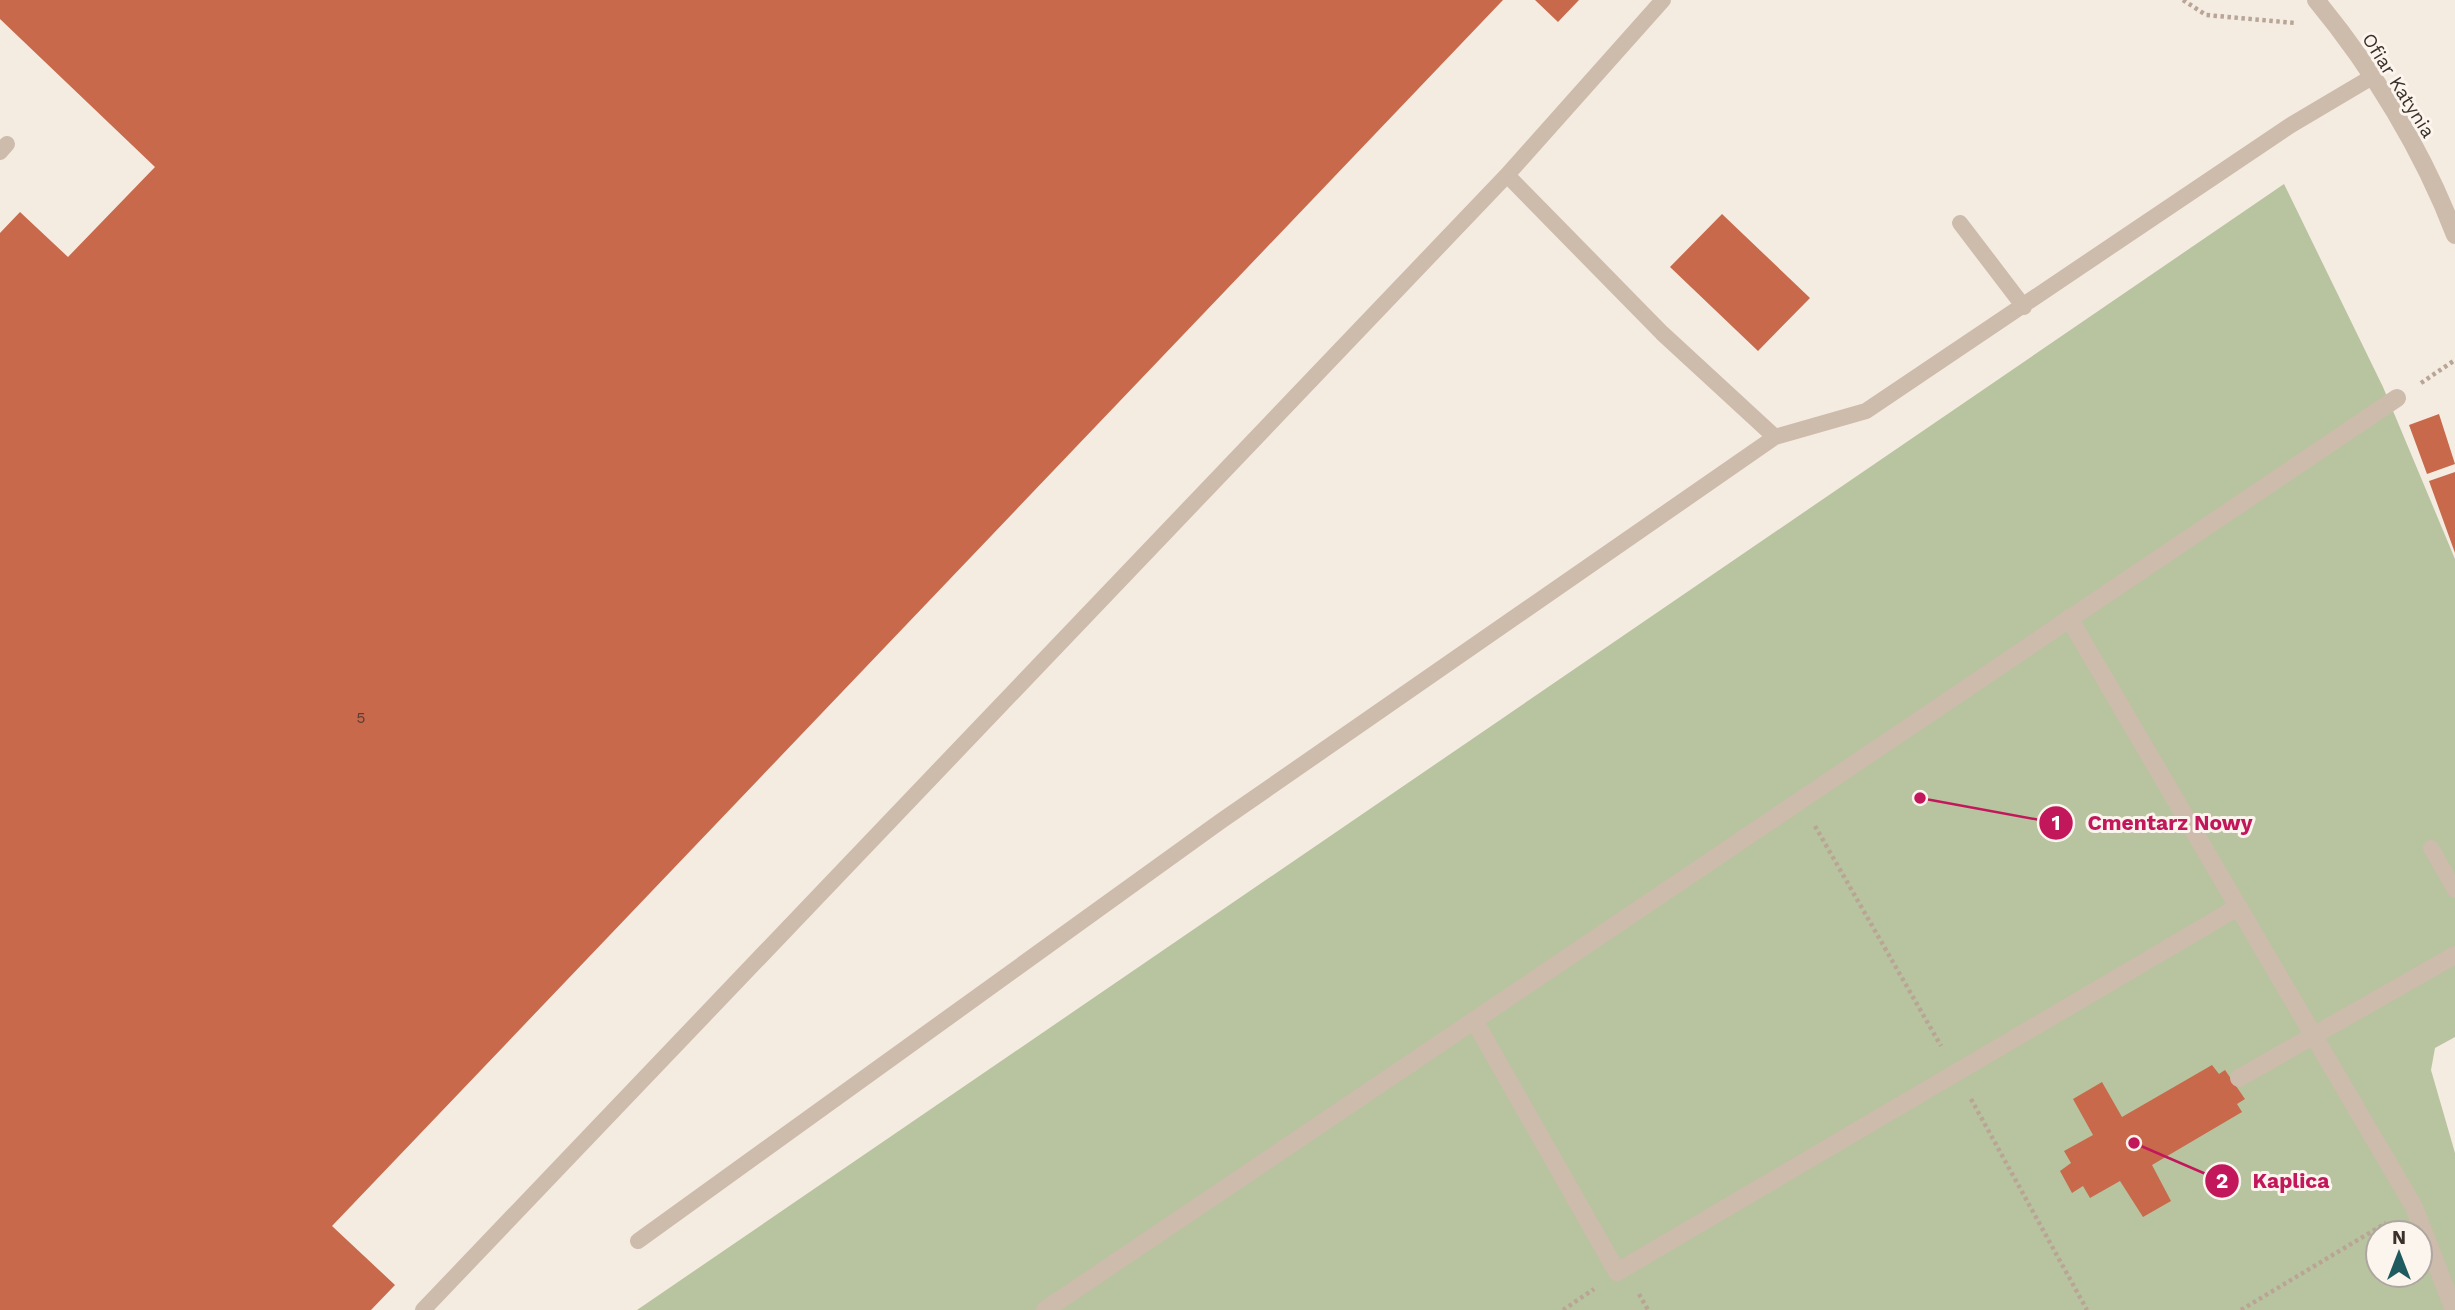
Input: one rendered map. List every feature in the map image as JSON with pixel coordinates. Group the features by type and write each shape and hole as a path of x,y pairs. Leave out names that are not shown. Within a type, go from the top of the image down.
{"street":[{"name":"Ofiar Katynia","path":"2316,0 2372,77 2407,134 2455,234"},
{"path":"1045,1310 2397,398"},
{"path":"2069,618 2414,1207 2454,1310"},
{"path":"1474,1020 1616,1272 2238,907"},
{"path":"2239,1078 2455,955"}],"lane":[{"path":"423,1310 1507,175 1663,0"},
{"path":"638,1241 1221,821 1775,437 1866,411 2291,125 2372,77"},
{"path":"1507,175 1662,333 1775,437"},
{"path":"1960,223 2024,307"},
{"path":"2431,848 2455,890"}],"path":[{"path":"2183,0 2206,15 2338,28"},
{"path":"2397,398 2455,360"},
{"path":"1800,800 2087,1310"},
{"path":"2241,1310 2414,1207"}],"green space":[{"path":"2284,184 2383,387 2455,559 2455,1037 2435,1048 2431,1070 2455,1153 2455,1310 637,1310"}],"building":[{"path":"0,0 1503,0 332,1226 395,1285 371,1310 0,1310 0,233 20,212 68,257 155,167 0,19"},
{"path":"1535,0 1579,0 1558,22"},
{"path":"1722,214 1810,298 1758,351 1670,267"},
{"path":"2439,414 2455,464 2427,474 2409,425"},
{"path":"2455,472 2455,553 2429,481"},
{"path":"2212,1065 2219,1074 2225,1070 2245,1099 2237,1104 2242,1112 2152,1165 2171,1201 2143,1217 2120,1181 2090,1198 2083,1186 2072,1193 2060,1171 2071,1163 2064,1151 2093,1135 2073,1099 2102,1082 2122,1117"}],"place":[{"name":"Cmentarz Nowy","path":"1920,798"},
{"name":"Kaplica","path":"2134,1143"}]}
